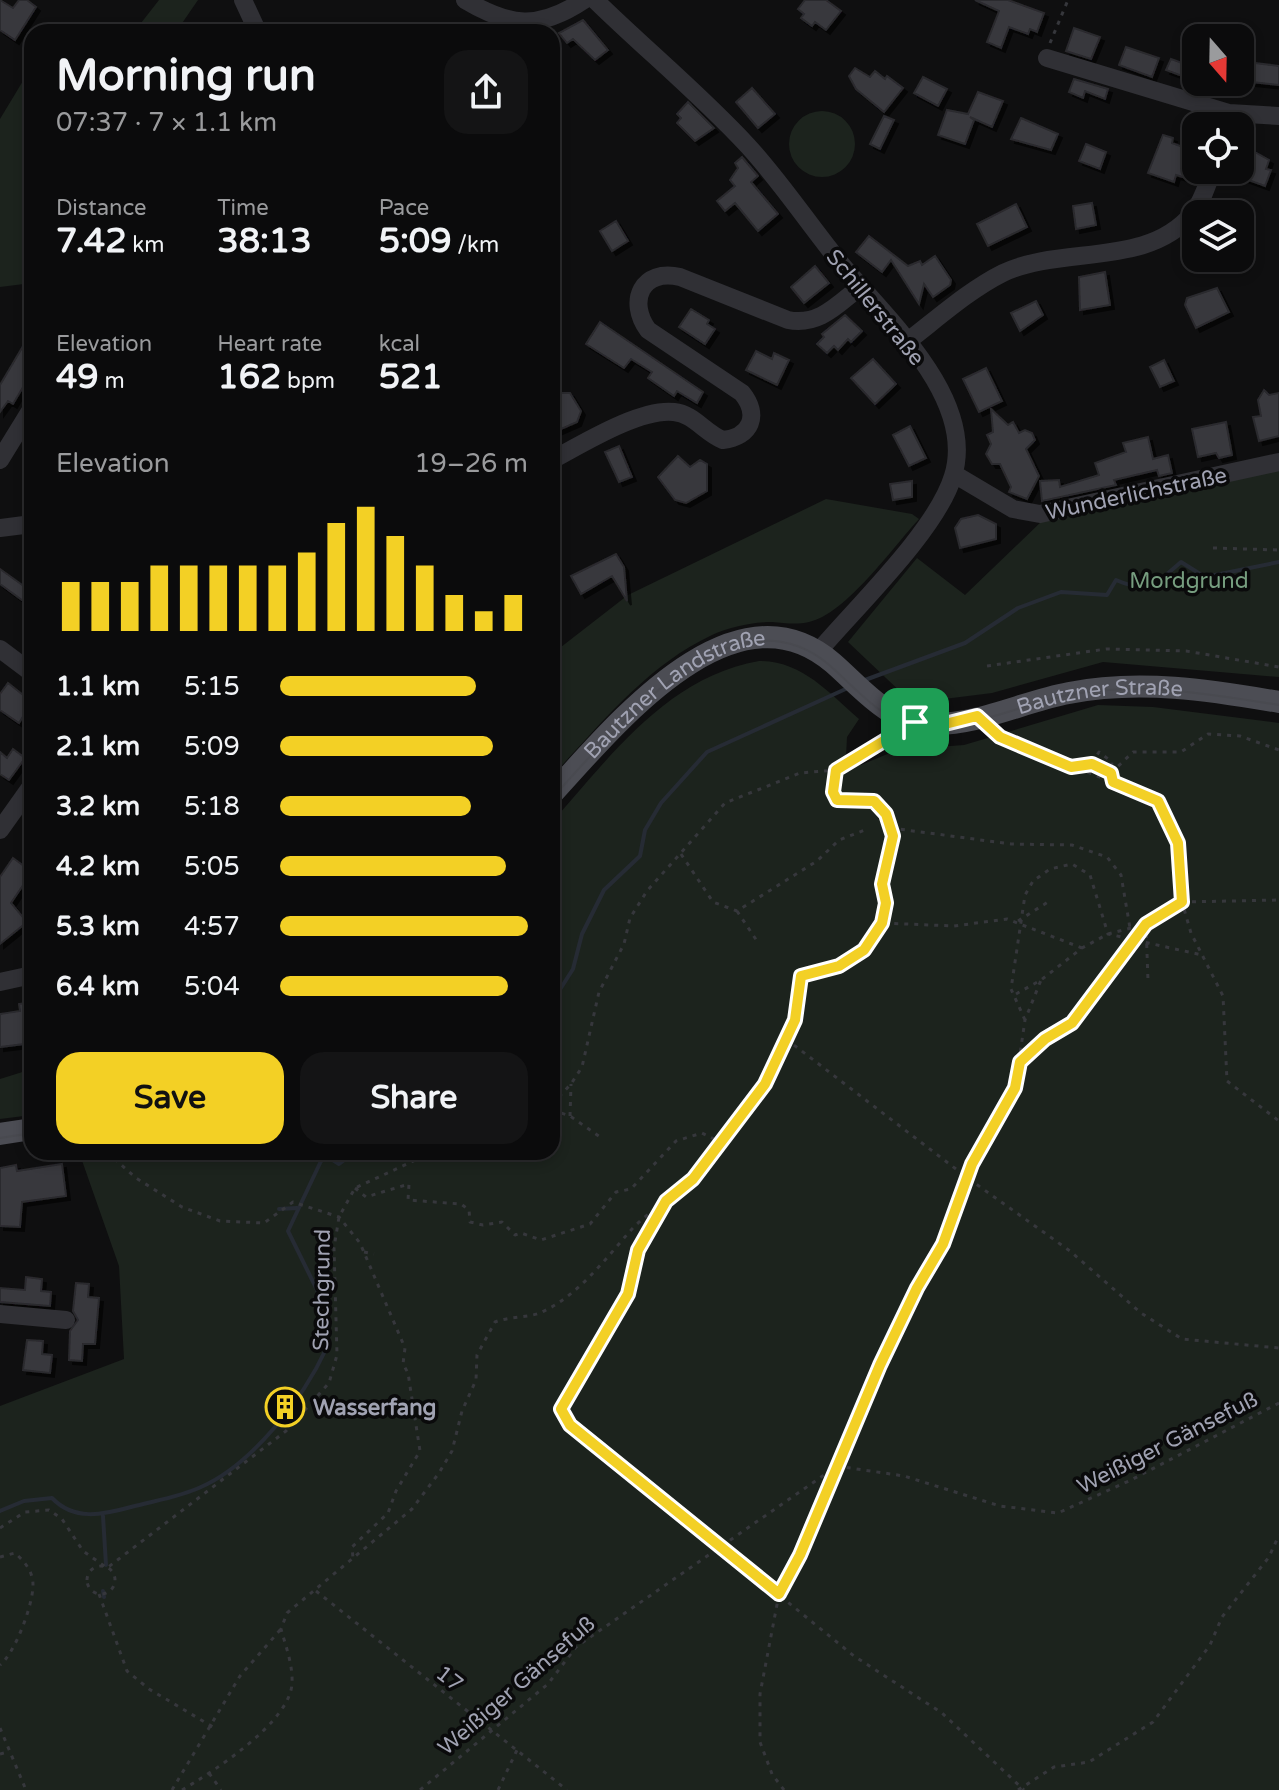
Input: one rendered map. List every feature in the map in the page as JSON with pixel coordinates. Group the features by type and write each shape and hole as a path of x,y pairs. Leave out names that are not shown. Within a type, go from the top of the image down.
{"main road":[{"name":"Bautzner Landstraße","path":"560,786 652,690 702,657 746,640 766,638 787,640 824,657"},
{"name":"Bautzner Straße","path":"824,657 881,707 915,722 945,724 1069,692 1132,686 1201,690 1279,702"},
{"path":"0,1134 24,1130"}],"street":[{"path":"243,0 252,24"},
{"path":"465,0 492,15 526,24"},
{"path":"543,24 584,0"},
{"name":"Schillerstraße","path":"595,0 747,146 860,287 908,341 949,410 956,444 954,474 937,509 824,657"},
{"path":"1047,58 1204,112"},
{"path":"1254,118 1279,116"},
{"path":"908,341 1003,273 1039,261 1143,245 1173,233 1195,212 1207,184"},
{"path":"560,456 630,422 665,413 684,415 723,440 743,435 749,429 751,408 742,393 648,330 642,321 636,307 638,296 654,279 662,275 680,277 788,320 804,323 819,318 860,287"},
{"path":"0,460 24,421"},
{"name":"Wunderlichstraße","path":"954,474 1013,509 1040,514 1279,462"},
{"path":"0,528 24,525"},
{"path":"0,649 24,667"},
{"path":"0,830 24,796"},
{"path":"0,982 24,977"},
{"path":"0,1314 66,1320"}],"path":[{"path":"1047,58 1068,0"},
{"path":"1213,548 1279,550"},
{"path":"987,666 1106,649 1186,651 1279,667"},
{"path":"977,716 1000,737 1158,801 1178,843 1182,902 1202,955 1223,996 1227,1081 1279,1121"},
{"path":"560,1096 582,1067 599,992 624,944 630,918 647,891 725,803 800,773 836,770 915,722"},
{"path":"1111,773 1133,752 1181,752 1208,734 1240,736 1279,750"},
{"path":"1092,764 1099,752 1112,762 1113,782"},
{"path":"1071,767 1092,764 1111,773"},
{"path":"172,1790 213,1727 222,1704 240,1676 281,1629 287,1613 412,1509 439,1473 452,1451 462,1411 476,1380 477,1355 495,1322 513,1315 539,1313 558,1303 693,1179 765,1084 795,1020 801,976 839,966 864,950 882,923 886,903 882,884 893,836 891,828 886,814 874,801 837,800 833,792 836,770"},
{"path":"891,828 1011,844 1072,845 1107,857 1121,875 1130,928"},
{"path":"737,911 817,861 839,840 865,830"},
{"path":"681,854 713,902 737,911 757,941"},
{"path":"1025,1020 1011,989 1018,921 1033,881 1050,869 1072,864 1090,875 1108,934"},
{"path":"1018,921 1051,900"},
{"path":"1015,995 1041,980 1082,948 1108,934 1146,924 1182,902 1279,900"},
{"path":"882,923 954,926 1007,919 1082,948"},
{"path":"1020,1062 1045,1039 1072,1023 1146,924"},
{"path":"1146,924 1148,981"},
{"path":"1108,934 1202,955"},
{"path":"784,1790 772,1774 760,1742 760,1694 779,1594 800,1555 917,1288 943,1244 972,1164 1015,1088 1025,1020 1041,980"},
{"path":"786,1039 969,1179 1070,1251 1141,1313 1182,1339 1279,1348"},
{"path":"570,1116 571,1084"},
{"path":"560,1113 600,1137"},
{"path":"416,1160 355,1188 366,1197 409,1184 408,1200 461,1204 469,1210 470,1222 483,1225 502,1222 515,1235 521,1233 541,1240 590,1224 616,1192 631,1189 676,1141 702,1133 722,1143"},
{"path":"116,1160 136,1178 182,1207 220,1221 264,1223 293,1202 339,1217 364,1252 405,1348 403,1364 408,1373 420,1451 396,1491 388,1513 352,1547 353,1558"},
{"name":"Stechgrund","path":"107,1568 286,1431 329,1383 337,1355 334,1248 339,1217 355,1188"},
{"path":"666,1201 638,1250 628,1294 561,1409 570,1425 854,1656 942,1713 1021,1789 1054,1767 1089,1762 1153,1722 1210,1645 1222,1617 1269,1557 1279,1535"},
{"path":"364,1252 374,1254"},
{"name":"Weißiger Gänsefuß","path":"420,1790 548,1684 576,1647 837,1466 904,1476 1000,1506 1058,1513 1131,1480 1279,1403"},
{"path":"0,1528 25,1512 49,1510 62,1519 83,1551 107,1568 114,1582 107,1592 99,1594"},
{"path":"0,1557 15,1553 27,1564 33,1584 21,1630 9,1658 0,1665"},
{"path":"107,1568 95,1568 88,1576 89,1588 99,1594 127,1671 149,1689 213,1727"},
{"name":"17","path":"315,1590 567,1790"},
{"path":"182,1790 209,1773 281,1713 292,1687 291,1664 281,1629"},
{"path":"0,1728 26,1790"},
{"path":"498,1790 517,1749"},
{"path":"0,1754 8,1752"},
{"path":"209,1773 221,1790"}],"green space":[{"path":"159,0 198,0 182,24 140,24"},
{"path":"24,79 24,284 0,287 0,119"},
{"path":"822,111 845,121 855,144 845,167 822,177 799,167 789,144 799,121"},
{"name":"Mordgrund","path":"1279,469 1279,677 1103,662 992,693 936,700 906,697 848,642 917,558 965,595 1043,520"},
{"path":"826,499 912,514 919,519 853,593 823,616 804,623 765,622 726,630 688,648 666,663 626,698 560,767 560,648 628,595"},
{"path":"759,661 774,662 814,680 859,719 847,737 846,757 861,765 897,750 964,745 1098,705 1153,707 1279,723 1279,1790 0,1790 0,1406 124,1359 119,1266 82,1160 560,1160 560,813 643,723 696,684 726,670"},
{"path":"24,1072 24,1116 0,1119 0,1079"}],"building":[{"path":"0,0 13,8 19,0 27,0 36,7 15,40 0,30"},
{"path":"805,0 826,0 841,11 826,30 815,22 812,26 801,18 804,14 798,9"},
{"path":"975,0 1008,0 1044,13 1037,32 1030,29 1028,34 1009,27 1001,48 987,42 999,11"},
{"path":"583,20 608,50 595,60 573,39 567,43 560,32"},
{"path":"1074,28 1100,37 1091,59 1066,51"},
{"path":"1126,47 1159,58 1152,77 1119,65"},
{"path":"1171,59 1182,63 1182,76 1166,70"},
{"path":"1255,63 1279,66 1279,85 1254,82"},
{"path":"855,68 870,77 875,71 885,79 887,76 903,88 884,112 856,89 849,76"},
{"path":"923,77 947,89 938,106 914,93"},
{"path":"1074,79 1108,89 1105,99 1085,91 1083,98 1069,92"},
{"path":"752,88 775,114 758,128 736,102"},
{"path":"978,92 1003,101 992,127 970,117 974,120 965,144 938,135 947,110 968,114"},
{"path":"688,102 714,128 695,141 677,123 681,118 677,114"},
{"path":"884,116 894,120 880,149 870,144"},
{"path":"1021,118 1058,134 1051,150 1011,139"},
{"path":"1163,135 1173,138 1172,143 1182,147 1182,177 1176,175 1174,182 1148,173"},
{"path":"1086,144 1106,152 1100,169 1079,161"},
{"path":"1254,152 1269,160 1266,169 1271,170 1265,186 1254,182"},
{"path":"742,157 758,176 751,182 778,214 758,231 735,203 725,211 717,201 735,186 730,180 738,168 735,163"},
{"path":"1092,203 1096,225 1076,229 1073,206"},
{"path":"1016,204 1027,227 988,246 977,224"},
{"path":"616,221 628,241 612,251 600,231"},
{"path":"869,236 908,266 920,261 922,265 935,256 951,280 950,285 933,297 924,284 919,304 891,260 882,272 856,252"},
{"path":"815,266 829,283 804,303 791,287"},
{"path":"1105,272 1110,305 1080,310 1079,277"},
{"path":"1217,288 1229,312 1196,328 1185,305 1187,298"},
{"path":"1036,301 1043,315 1020,331 1011,313"},
{"path":"691,309 709,320 707,324 715,329 705,344 679,327"},
{"path":"845,315 862,331 851,342 848,339 838,350 834,346 827,353 817,344 824,337 822,334"},
{"path":"600,322 703,392 697,403 677,391 674,396 648,378 652,372 631,359 624,368 586,344"},
{"path":"24,344 24,385 13,404 8,401 0,412 0,385"},
{"path":"756,351 772,359 774,353 789,360 777,385 746,370"},
{"path":"873,359 896,384 875,404 851,378"},
{"path":"1164,360 1174,381 1160,387 1150,367"},
{"path":"986,368 1002,401 979,412 963,379"},
{"path":"1264,390 1269,395 1279,393 1279,436 1259,441 1253,417 1261,416 1258,400"},
{"path":"560,393 570,393 581,411 577,422 560,429"},
{"path":"991,409 1008,425 1013,422 1019,433 1025,430 1032,433 1035,440 1026,449 1039,476 1027,499 1009,492 1011,487 1000,464 992,464 986,454 991,444 987,435 993,432"},
{"path":"1226,422 1232,455 1219,458 1216,453 1198,457 1192,429"},
{"path":"910,426 926,458 909,466 893,435"},
{"path":"1148,437 1153,459 1168,455 1172,473 1159,476 1157,470 1114,480 1116,485 1042,501 1040,481 1059,480 1060,487 1099,475 1095,463 1126,452 1123,443"},
{"path":"619,446 632,477 619,482 605,452"},
{"path":"678,456 690,467 700,460 707,464 707,491 686,503 675,500 658,477"},
{"path":"912,481 912,497 893,500 890,484"},
{"path":"978,515 996,524 996,539 960,548 955,528 961,519"},
{"path":"616,554 624,567 627,601 612,576 581,594 571,576"},
{"path":"0,569 24,586 24,602 0,584"},
{"path":"8,683 24,696 24,715 19,723 0,710 0,694"},
{"path":"13,749 24,757 9,780 0,774 0,752 7,758"},
{"path":"13,858 24,866 24,884 11,903 24,918 24,924 0,944 0,877"},
{"path":"24,1003 24,1044 0,1047 0,1014 20,1011 19,1004"},
{"path":"62,1164 66,1196 22,1202 20,1227 0,1226 0,1168 16,1165 17,1171"},
{"path":"26,1277 42,1279 41,1291 51,1292 50,1306 0,1302 0,1288 25,1290"},
{"path":"76,1283 89,1284 88,1297 99,1298 95,1344 83,1344 82,1361 69,1360 70,1331 78,1320 73,1311"},
{"path":"27,1340 43,1341 42,1354 52,1355 50,1373 23,1370"}],"waterway":[{"path":"865,680 965,643 1018,608 1061,592 1107,595 1116,580 1144,586 1158,581 1181,562 1205,577 1279,562"},
{"path":"560,989 573,969 582,934 604,890 640,856 645,830 661,803 707,752 850,687"},
{"path":"0,1511 24,1501 52,1498 70,1510 99,1514 193,1490 220,1477 239,1463 274,1428 304,1388 326,1349 319,1328 322,1300 288,1231 323,1160"},
{"path":"333,1160 339,1164 344,1160"},
{"path":"279,1209 297,1208"},
{"path":"103,1516 106,1565"},
{"path":"103,1591 104,1597"}],"tram line":[{"path":"560,789 606,739 675,677 713,654 752,642 790,644 828,664 887,715 916,726 967,723 1069,695 1121,689 1174,691 1279,705"},
{"path":"0,1138 24,1134"}],"place":[{"name":"Wasserfang","path":"285,1407"}],"route":[{"path":"977,716 1000,737 1071,767 1092,764 1099,770 1111,773 1113,782 1158,801 1178,843 1182,902 1146,924 1092,1001 1072,1023 1045,1039 1020,1062 1015,1088 972,1164 943,1244 917,1288 880,1365 800,1555 779,1594 570,1425 561,1409 628,1294 638,1250 666,1201 693,1179 765,1084 795,1020 801,976 839,966 864,950 882,923 886,903 882,884 893,836 886,814 874,801 837,800 833,792 836,770 915,722 945,724 977,716"}]}
